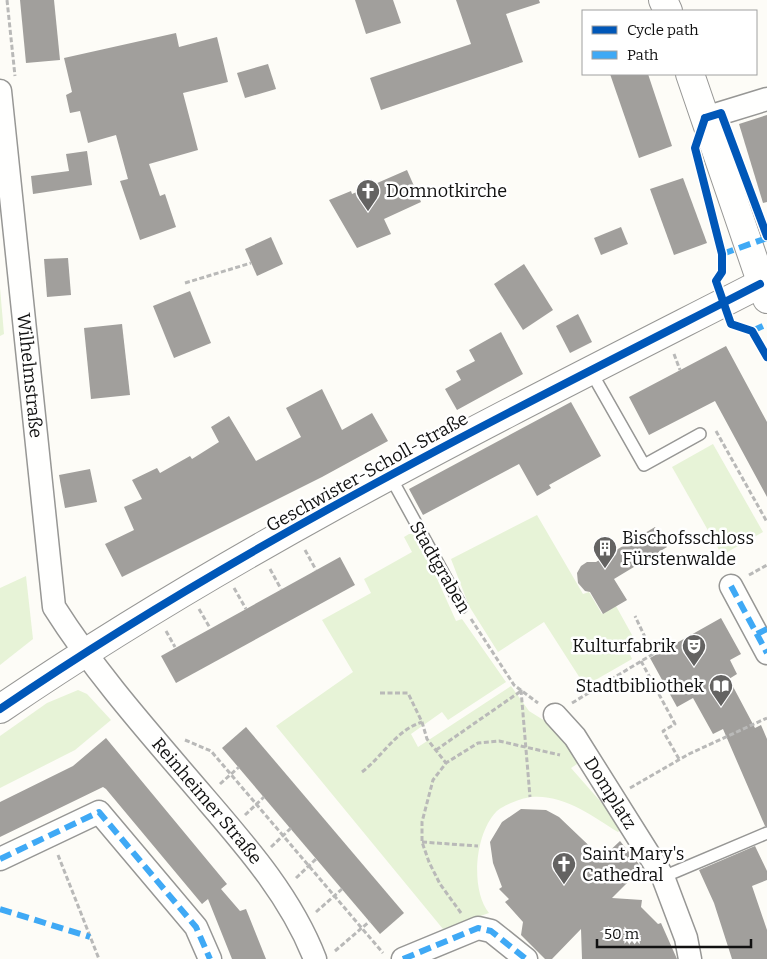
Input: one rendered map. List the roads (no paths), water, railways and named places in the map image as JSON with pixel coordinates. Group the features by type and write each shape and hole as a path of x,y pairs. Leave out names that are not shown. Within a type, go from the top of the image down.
{"street":[{"path":"690,75 764,292"},
{"name":"Wilhelmstraße","path":"0,91 54,607 83,652"},
{"path":"705,118 767,99"},
{"name":"Geschwister-Scholl-Straße","path":"0,709 83,652 198,582 390,476 590,369 764,292"},
{"path":"731,586 764,639"},
{"name":"Reinheimer Straße","path":"83,652 259,861 323,957"},
{"name":"Domplatz","path":"555,715 575,737 663,878 686,938 690,959"},
{"path":"0,859 99,812 196,927 210,959"},
{"path":"403,959 478,928 491,931 526,959"}],"lane":[{"path":"590,369 644,465 700,434"},
{"name":"Stadtgraben","path":"390,476 462,607"},
{"path":"663,878 767,833"}],"place":[{"name":"Domnotkirche","path":"368,212"},
{"name":"Bischofsschloss Fürstenwalde","path":"605,569"},
{"name":"Kulturfabrik","path":"694,667"},
{"name":"Stadtbibliothek","path":"721,707"},
{"name":"Saint Mary's Cathedral","path":"564,885"}]}
